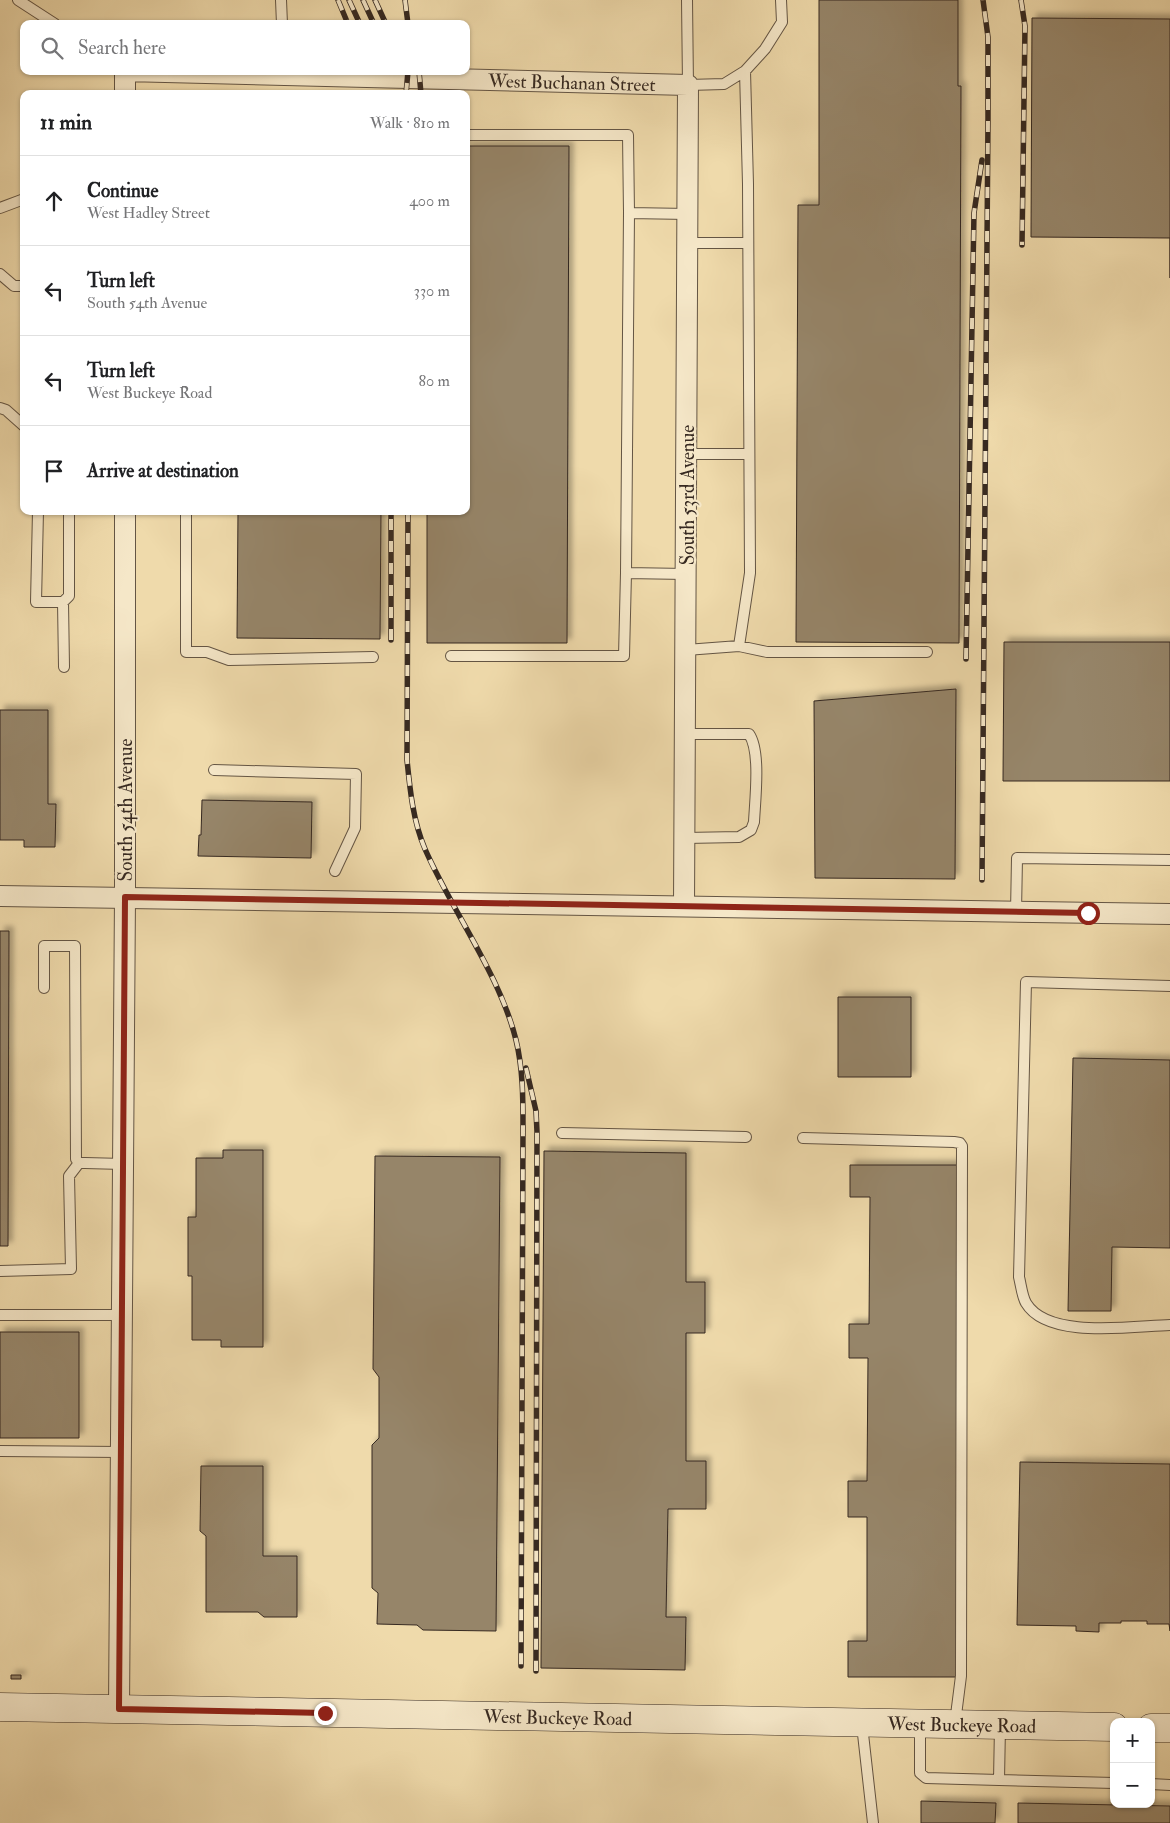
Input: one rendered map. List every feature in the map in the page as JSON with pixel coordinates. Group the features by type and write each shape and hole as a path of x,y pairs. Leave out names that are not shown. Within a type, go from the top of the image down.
{"main road":[{"name":"West Buckeye Road","path":"0,1707 1110,1727"},
{"path":"1155,1728 1170,1728"}],"street":[{"path":"125,75 125,90"},
{"name":"West Buchanan Street","path":"352,75 688,85"},
{"name":"South 53rd Avenue","path":"684,906 688,85"},
{"name":"South 54th Avenue","path":"119,1709 125,897 125,515"},
{"path":"0,896 1170,914"}],"lane":[{"path":"18,0 49,20"},
{"path":"281,0 282,20"},
{"path":"687,0 688,85 724,84 744,70 765,50 782,22 781,0"},
{"path":"739,646 750,573 748,243 744,70"},
{"path":"450,656 624,656 629,213 628,135 470,135"},
{"path":"0,208 20,200"},
{"path":"629,213 688,214"},
{"path":"688,243 748,243"},
{"path":"0,274 14,286 20,286"},
{"path":"0,408 6,410 20,422"},
{"path":"687,454 748,454"},
{"path":"38,515 36,602 63,602 69,596 69,515"},
{"path":"186,515 186,652 207,652 229,660 373,657"},
{"path":"626,574 686,574"},
{"path":"63,602 64,668"},
{"path":"686,650 739,646 767,652 927,652"},
{"path":"685,734 749,734 756,752 754,822 751,830 739,837 685,838"},
{"path":"214,770 356,774 355,828 335,871"},
{"path":"1016,912 1017,858 1170,860"},
{"path":"44,988 44,946 75,946 75,1153 79,1163"},
{"path":"1170,986 1026,982 1019,1277 1026,1303 1043,1319 1058,1324 1100,1328 1170,1325"},
{"path":"562,1133 746,1137"},
{"path":"803,1138 954,1142 960,1143 962,1146 961,1676 955,1724"},
{"path":"79,1163 123,1164"},
{"path":"0,1271 71,1269 69,1176 79,1163"},
{"path":"0,1316 122,1315"},
{"path":"0,1451 121,1452"},
{"path":"861,1723 873,1823"},
{"path":"920,1724 920,1773 926,1778 1110,1783"},
{"path":"999,1780 1000,1725"},
{"path":"1155,1784 1170,1785"}],"building":[{"path":"819,0 958,0 958,86 961,86 959,643 796,642 798,205 819,205"},
{"path":"1032,18 1170,19 1170,238 1031,237"},
{"path":"470,146 569,146 567,643 427,643 427,515 470,515"},
{"path":"238,515 381,515 380,639 237,638"},
{"path":"1004,642 1170,642 1170,781 1003,781"},
{"path":"956,689 955,879 815,878 814,701"},
{"path":"0,710 48,710 48,804 56,804 55,847 24,847 24,840 0,840"},
{"path":"202,800 312,802 311,858 198,856"},
{"path":"0,931 9,931 8,1246 0,1246"},
{"path":"838,997 911,997 911,1077 838,1077"},
{"path":"1073,1058 1170,1060 1170,1248 1112,1247 1111,1311 1068,1311"},
{"path":"223,1150 263,1150 263,1347 221,1347 221,1340 192,1340 192,1276 188,1276 188,1217 196,1217 196,1158 223,1158"},
{"path":"544,1151 686,1153 686,1282 705,1282 705,1333 686,1333 686,1461 706,1461 706,1509 668,1509 666,1617 686,1617 685,1670 541,1668"},
{"path":"375,1156 500,1157 496,1631 423,1630 417,1625 377,1624 378,1593 372,1588 372,1445 379,1438 379,1377 373,1369"},
{"path":"850,1165 958,1165 956,1677 848,1677 848,1641 867,1641 867,1517 848,1517 848,1481 867,1481 868,1358 849,1358 849,1324 869,1324 870,1197 850,1197"},
{"path":"0,1332 79,1332 79,1438 0,1438"},
{"path":"1020,1462 1170,1464 1170,1631 1169,1624 1147,1624 1147,1621 1099,1623 1099,1632 1076,1631 1076,1626 1017,1625"},
{"path":"201,1466 263,1466 263,1556 297,1556 297,1617 264,1617 258,1612 206,1612 206,1536 200,1531"},
{"path":"11,1675 21,1675 21,1679 11,1679"},
{"path":"921,1801 996,1803 995,1823 921,1823"},
{"path":"1018,1803 1110,1805 1110,1808 1170,1806 1170,1823 1018,1823"}],"railway":[{"path":"338,0 346,20"},
{"path":"349,0 358,20"},
{"path":"363,0 372,20"},
{"path":"375,0 384,20"},
{"path":"405,0 408,20"},
{"path":"982,880 988,118 988,37 983,0"},
{"path":"1021,0 1025,26 1022,245"},
{"path":"406,90 408,75"},
{"path":"419,75 421,90"},
{"path":"966,659 974,213 982,160"},
{"path":"391,515 391,640"},
{"path":"408,515 407,760 415,816 425,849 436,872 499,991 516,1040 521,1073 523,1094 521,1666"},
{"path":"526,1068 536,1111 537,1132 536,1671"}],"route":[{"path":"325,1713 119,1709 125,897 453,904 1088,913"}]}
